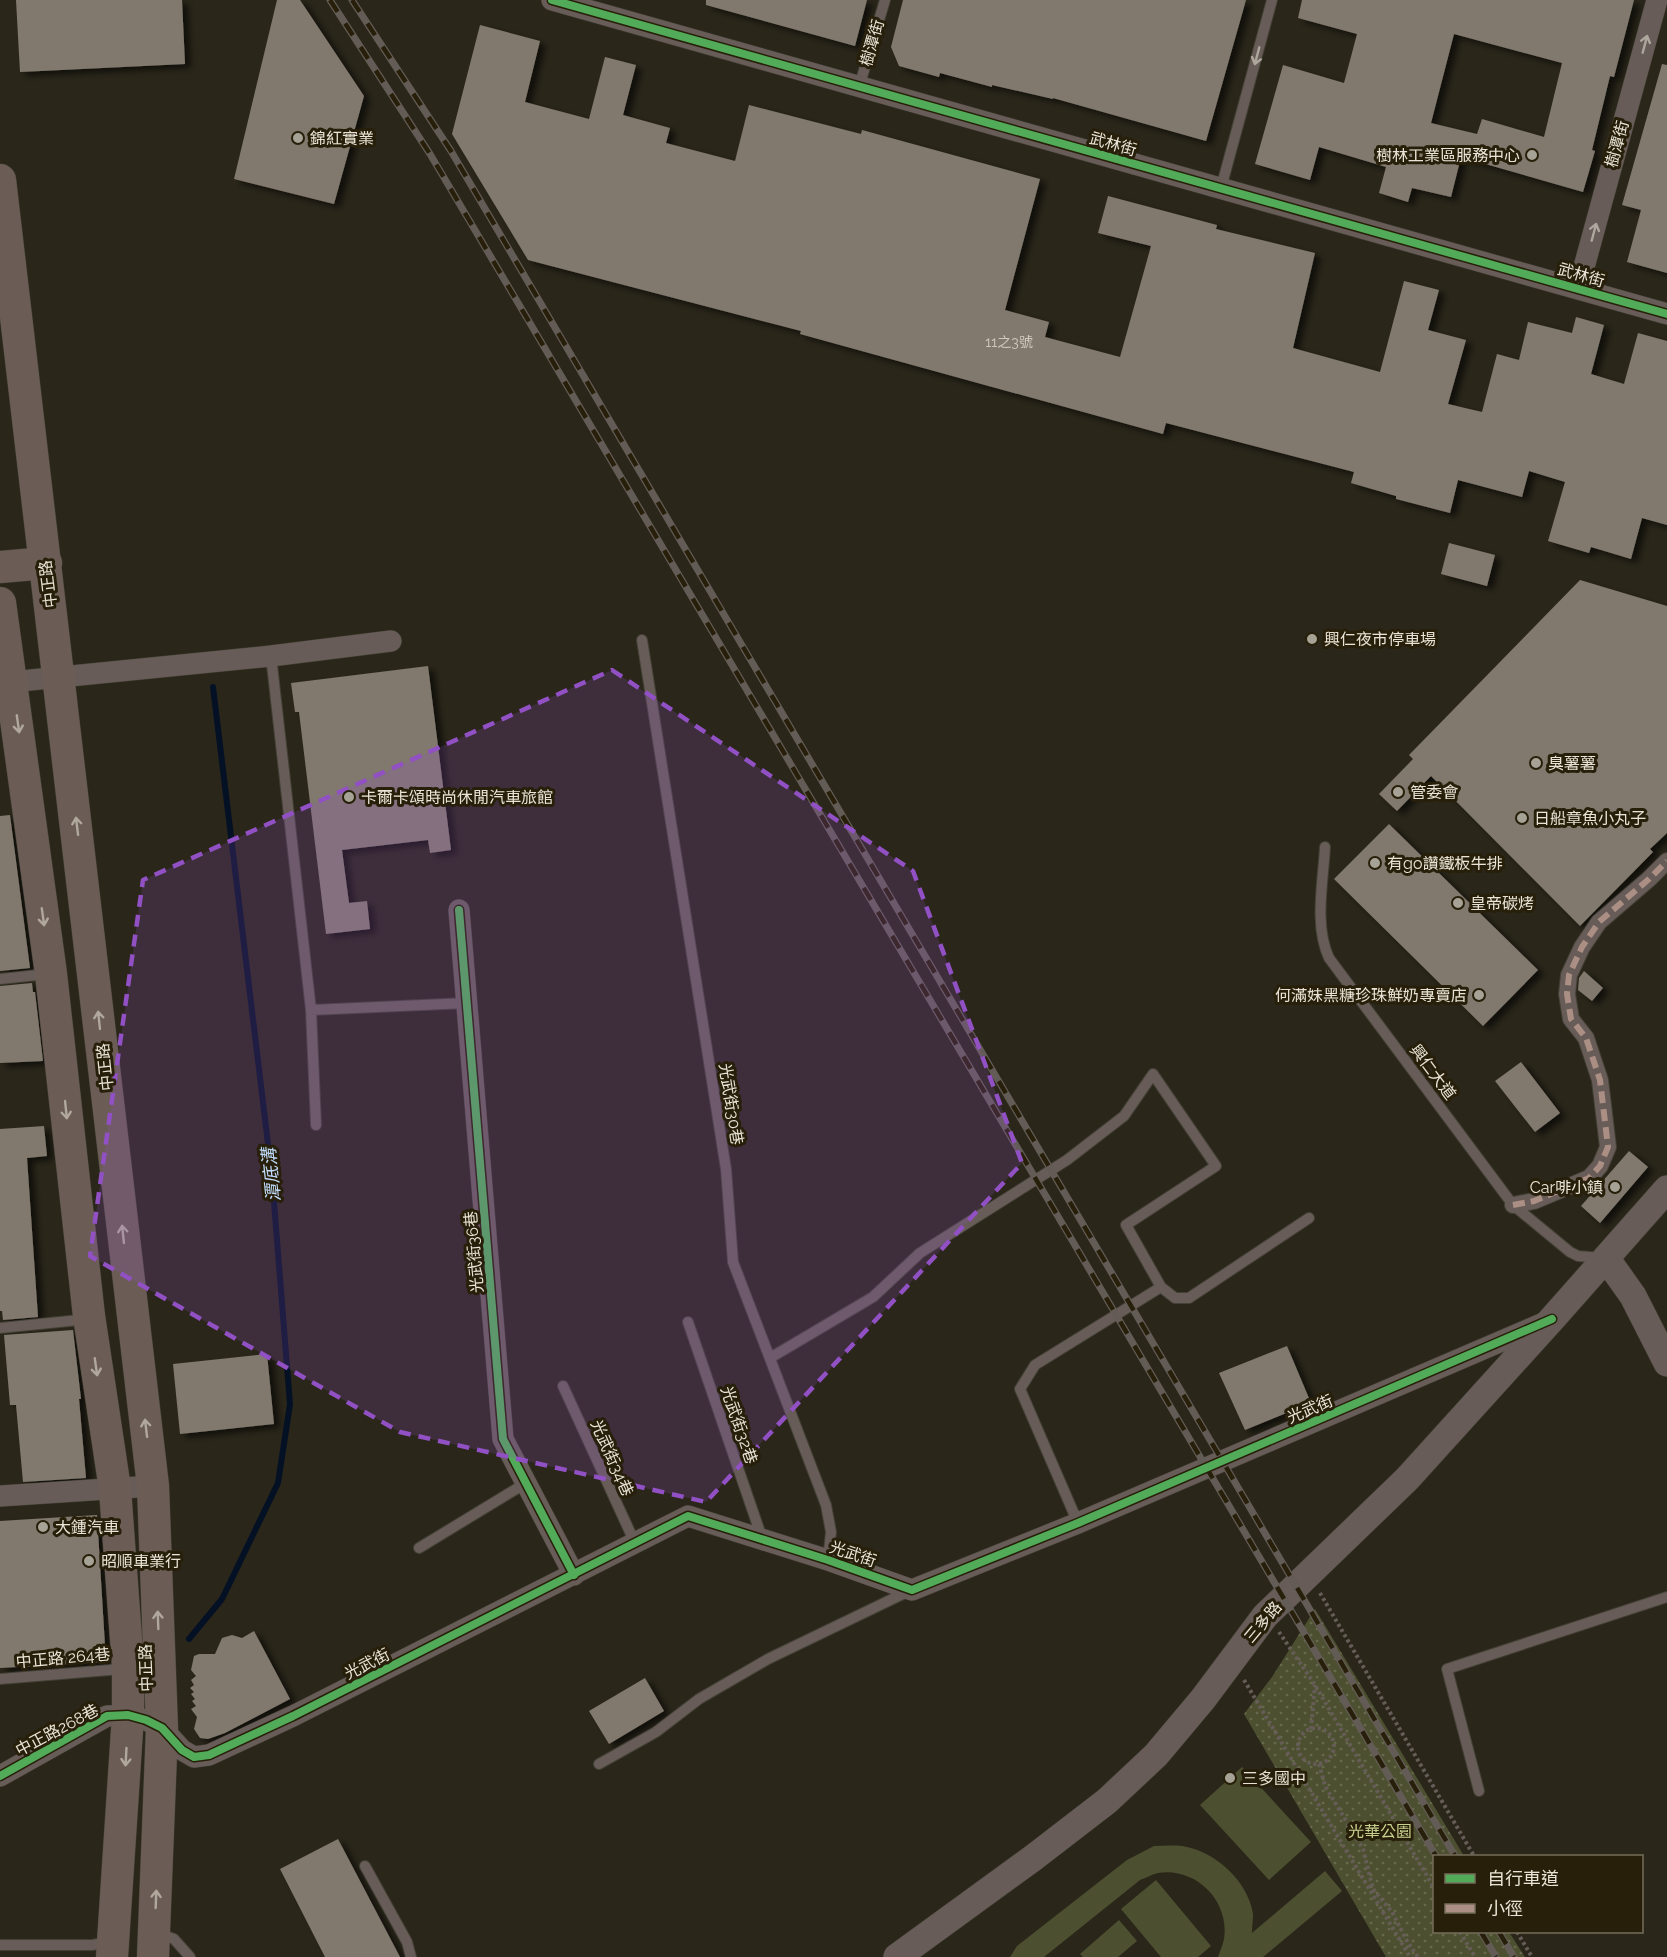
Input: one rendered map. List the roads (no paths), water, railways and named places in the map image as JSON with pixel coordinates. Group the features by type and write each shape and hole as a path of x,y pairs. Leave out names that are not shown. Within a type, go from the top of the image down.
{"main road":[{"name":"中正路","path":"0,180 153,1486 162,1728 153,1944"},
{"path":"0,567 46,563"},
{"name":"中正路","path":"0,603 6,682 51,974 89,1316 115,1489 128,1666 128,1715 113,1950"}],"street":[{"name":"武林街","path":"552,0 1667,314"},
{"name":"樹潭街","path":"1578,289 1657,0"},
{"path":"6,682 271,656 391,641"},
{"path":"1513,1205 1534,1201 1588,1178 1600,1166 1608,1147 1600,1080 1586,1038 1571,1019 1567,994 1569,975 1582,947 1599,921 1667,861"},
{"name":"光武街36巷","path":"459,910 503,1439 574,1575"},
{"name":"三多路","path":"897,1957 1052,1844 1107,1800 1156,1755 1203,1699 1265,1616 1407,1479 1667,1189"},
{"path":"1606,1258 1632,1296 1667,1363"},
{"name":"光武街","path":"162,1728 188,1754 194,1757 209,1755 293,1716 687,1516 762,1538 912,1590 1078,1523 1552,1319"},
{"path":"0,1496 153,1486"},
{"path":"128,1715 162,1728"},
{"name":"中正路268巷","path":"0,1776 107,1716 128,1715"}],"lane":[{"name":"樹潭街","path":"860,87 885,0"},
{"path":"1221,188 1272,0"},
{"name":"光武街30巷","path":"642,640 726,1169 733,1262 826,1505 831,1532 828,1560"},
{"path":"271,656 311,1010 316,1125"},
{"name":"興仁大道","path":"1325,847 1321,914 1322,943 1329,958 1513,1205 1570,1252 1578,1256 1606,1258"},
{"path":"0,980 51,974"},
{"path":"311,1010 467,1003"},
{"path":"770,1358 873,1297 920,1253 1067,1160 1124,1116 1154,1074 1216,1166 1126,1225 1161,1287 1175,1298 1189,1298 1309,1218"},
{"path":"1078,1523 1020,1389 1035,1365 1161,1287"},
{"path":"0,1328 79,1320 89,1316"},
{"name":"光武街32巷","path":"688,1322 762,1538"},
{"name":"光武街34巷","path":"563,1386 635,1543"},
{"path":"419,1548 526,1483"},
{"path":"599,1764 656,1732 699,1700 768,1659 912,1590"},
{"path":"1479,1791 1447,1669 1667,1597"},
{"name":"中正路 264巷","path":"0,1679 110,1670 128,1666"},
{"path":"365,1866 407,1941 411,1957"},
{"path":"153,1944 174,1939 190,1957"},
{"path":"0,1945 92,1945 113,1950"}],"waterway":[{"name":"潭底溝","path":"189,1639 222,1599 278,1483 290,1404 272,1177 213,687"}],"railway":[{"path":"330,0 430,154 1435,1855"},
{"path":"352,0 451,151 1454,1855"},
{"path":"1482,1933 1496,1957"},
{"path":"1500,1933 1514,1957"}],"place":[{"name":"錦紅實業","path":"298,138"},
{"name":"樹林工業區服務中心","path":"1532,155"},
{"name":"興仁夜市停車場","path":"1312,639"},
{"name":"臭薯薯","path":"1536,763"},
{"name":"管委會","path":"1398,792"},
{"name":"卡爾卡頌時尚休閒汽車旅館","path":"349,797"},
{"name":"日船章魚小丸子","path":"1522,818"},
{"name":"有go讚鐵板牛排","path":"1375,863"},
{"name":"皇帝碳烤","path":"1458,903"},
{"name":"何滿妹黑糖珍珠鮮奶專賣店","path":"1479,995"},
{"name":"Car啡小鎮","path":"1615,1187"},
{"name":"大鍾汽車","path":"43,1527"},
{"name":"昭順車業行","path":"89,1561"},
{"name":"三多國中","path":"1230,1778"}],"park label":[{"name":"光華公園","path":"1380,1831"}]}
